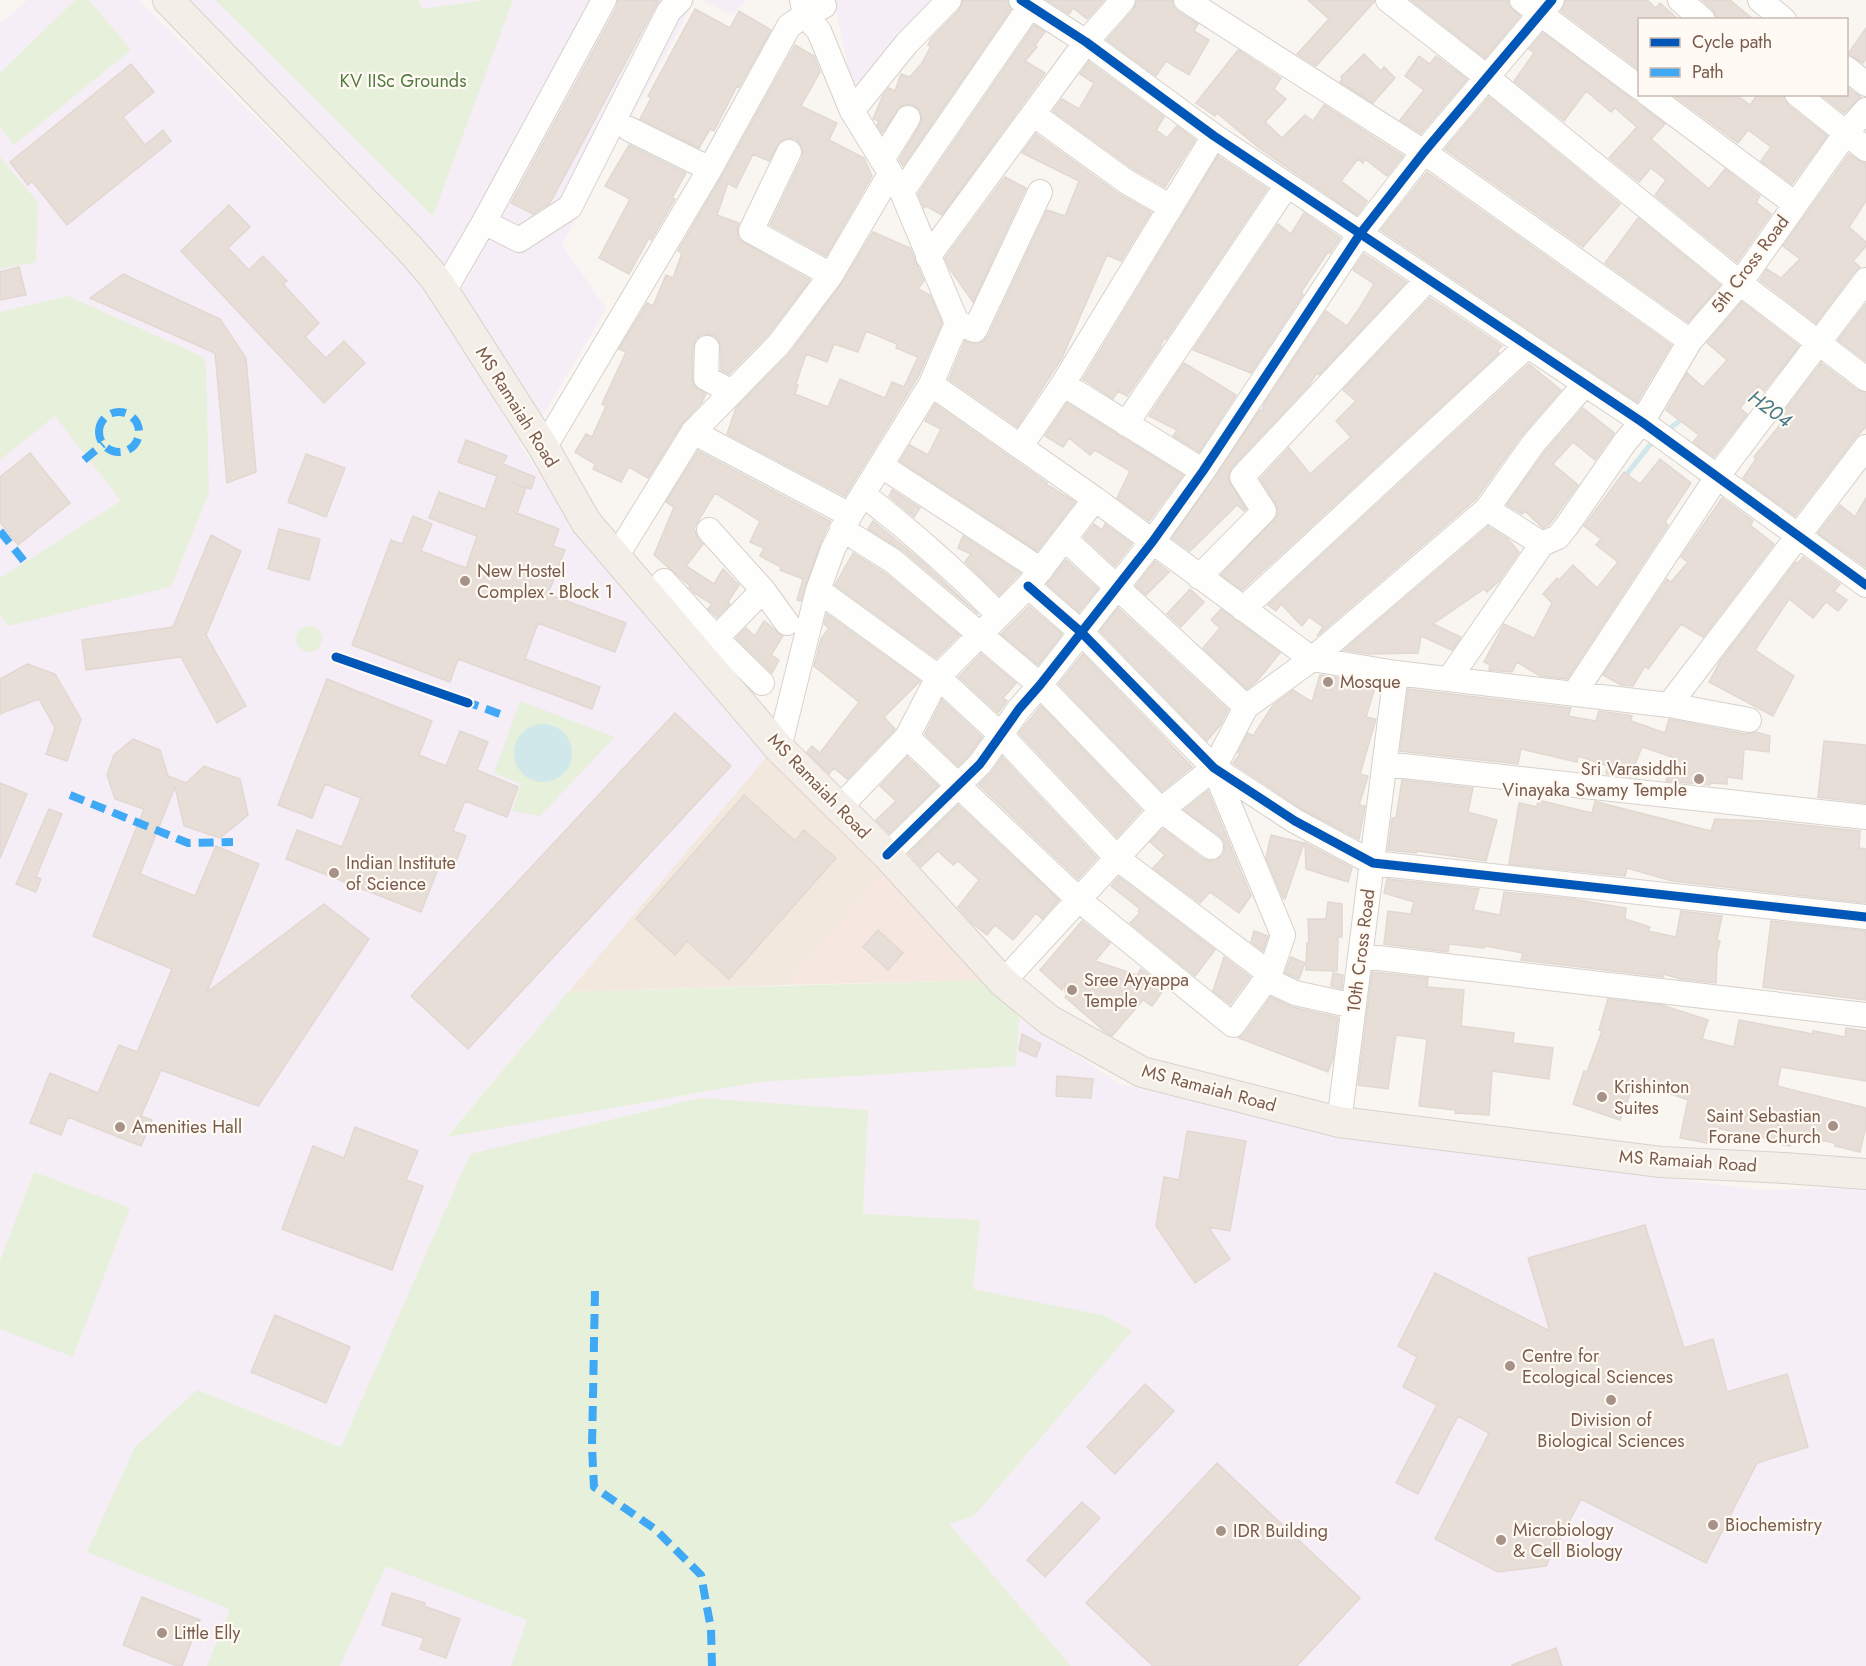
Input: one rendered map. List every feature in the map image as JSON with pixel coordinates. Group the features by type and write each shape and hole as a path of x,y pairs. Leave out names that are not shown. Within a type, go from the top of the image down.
{"main road":[{"name":"MS Ramaiah Road","path":"168,0 409,248 435,278 544,448 586,522 616,557 708,646 780,748 887,855 1003,982 1049,1020 1143,1072 1339,1122 1661,1162 1866,1174"}],"street":[{"path":"444,291 484,222 604,0"},
{"path":"484,222 519,240 570,207 669,11 680,0"},
{"path":"852,111 907,44 950,0"},
{"path":"928,257 1086,42 1123,0"},
{"path":"1186,0 1424,152 1690,341"},
{"path":"1388,0 1488,78 1740,283 1866,379"},
{"path":"1681,0 1701,18"},
{"path":"1760,0 1782,18"},
{"path":"616,557 693,432 779,345 831,275 891,175 1026,3 1086,42 1214,136 1655,432 1866,585"},
{"path":"887,855 980,764 1019,710 1153,541 1203,471 1360,234 1424,152 1488,78 1538,5 1638,86"},
{"path":"544,448 710,169 789,26 814,10 852,111 891,175 957,323 975,330 1040,192"},
{"path":"1848,70 1866,84"},
{"path":"1651,96 1795,204"},
{"path":"1800,96 1866,149"},
{"name":"5th Cross Road","path":"1542,544 1558,537 1625,442 1655,432 1690,341 1740,283 1846,133 1866,110"},
{"path":"1033,114 1127,182 1171,207"},
{"path":"891,175 908,118"},
{"path":"629,129 710,169"},
{"path":"1021,446 1063,384 1214,136"},
{"path":"789,152 751,231 831,275"},
{"path":"1126,424 1287,185"},
{"path":"1199,577 1264,511 1242,477 1428,279"},
{"path":"1574,694 1717,477 1866,280"},
{"path":"780,748 818,590 846,522 931,384 957,323"},
{"path":"1243,609 1527,346"},
{"path":"706,348 706,378 732,392"},
{"path":"931,384 1095,499 1312,659 1396,673 1669,705 1749,720"},
{"path":"1063,384 1203,471"},
{"path":"1003,982 1161,810 1214,768 1246,707 1312,659 1487,509 1533,444 1584,385"},
{"path":"693,432 846,522 1040,685 1161,810 1211,847"},
{"path":"1669,705 1860,455"},
{"path":"882,466 1034,578 1082,633 1214,768 1295,820 1372,863 1866,917"},
{"path":"864,495 946,562 999,615"},
{"path":"840,807 907,737 938,677 1034,578 1095,499"},
{"path":"1449,679 1542,544 1487,509"},
{"path":"709,530 763,590 787,623"},
{"path":"1065,539 1246,707"},
{"path":"664,581 708,646 762,682"},
{"path":"708,646 763,590"},
{"path":"818,590 938,677 1001,735 1117,858 1268,977 1295,993 1354,1006"},
{"name":"10th Cross Road","path":"1339,1122 1396,673"},
{"path":"907,737 1078,898 1233,1025 1268,977 1283,935 1214,768"},
{"path":"1385,764 1866,817"},
{"path":"1361,956 1866,1015"}],"shaded area":[{"name":"Indian Institute of Science","path":"27,0 139,0 431,293 559,505 768,755 447,1136 759,1082 1016,1066 1019,1017 1119,1084 1405,1144 1760,1190 1866,1187 1866,1666 0,1666 0,24"},
{"path":"189,0 695,0 562,244 606,309 540,420 441,269"},
{"path":"702,0 746,0 732,15"},
{"path":"834,0 939,0 855,100"},
{"path":"768,755 883,873 785,985 568,992"},
{"path":"883,873 986,980 785,985"}],"green space":[{"path":"75,0 89,0 131,50 14,145 0,127 0,73"},
{"name":"KV IISc Grounds","path":"215,0 419,0 422,9 486,0 513,0 433,216"},
{"path":"0,157 38,202 36,262 0,269"},
{"path":"68,296 203,357 206,365 209,493 171,587 8,626 0,615 0,578 121,501 55,416 0,460 0,312"},
{"path":"309,626 319,629 322,639 319,649 309,652 299,649 296,639 299,629"},
{"path":"520,701 615,737 540,816 512,811 521,784 494,773"},
{"path":"986,980 1019,1017 1016,1066 759,1082 447,1137 568,992"},
{"path":"700,1098 868,1110 863,1214 980,1220 973,1289 1106,1316 1132,1331 974,1516 949,1524 1071,1666 511,1666 527,1620 386,1566 340,1666 207,1666 230,1609 87,1552 135,1447 197,1390 341,1447 470,1154"},
{"path":"34,1172 130,1208 73,1357 0,1329 0,1261"}],"water":[{"path":"537,724 549,724 564,732 572,747 572,759 564,774 549,782 537,782 522,774 514,759 514,747 522,732"}],"building":[{"path":"618,0 659,0 550,203 533,214 511,203 617,7"},
{"path":"963,0 1007,0 1011,9 903,166 899,160 920,125 922,118 920,111 909,104 901,106 882,133 877,125 879,121 873,119 883,95 889,88 895,91 901,74 910,77 922,63 931,46 928,45 931,39 959,10"},
{"path":"1047,0 1104,0 1087,19 1073,8 1069,14"},
{"path":"1137,0 1172,0 1178,12 1198,24 1194,31 1209,40 1189,75 1166,61 1156,76 1107,40 1134,9"},
{"path":"1308,0 1374,0 1316,66 1297,54 1329,19"},
{"path":"1411,0 1508,0 1509,6 1520,16 1485,58"},
{"path":"1566,0 1647,0 1656,8 1660,3 1677,18 1638,18 1638,69 1561,11"},
{"path":"1702,0 1730,0 1752,18 1716,18 1713,10"},
{"path":"695,9 730,28 739,11 771,30 739,87 737,86 714,131 710,129 699,148 640,119 651,98 648,96"},
{"path":"1034,25 1045,32 1035,45 1037,47 1025,61 1045,73 942,215 926,206 924,208 918,194"},
{"path":"1866,28 1866,59 1863,63 1848,54"},
{"path":"1543,33 1665,124 1651,139 1709,189 1725,169 1760,196 1756,202 1771,214 1737,262 1655,195 1666,180 1651,168 1639,182 1609,158 1637,127 1615,108 1611,112 1586,91 1564,121 1514,81 1534,53 1529,49"},
{"path":"795,45 814,56 820,72 801,106 837,123 829,140 864,158 872,176 826,256 770,225 802,158 803,150 796,139 789,138 781,141 769,161 753,154 736,188 728,183 717,215 739,223 737,232 739,239 744,243 810,280 768,335 729,374 721,370 721,348 715,336 701,335 695,340 692,378 694,386 706,394 702,402 681,425 648,478 629,467 621,482 593,469 595,464 575,452 586,434 592,437 606,406 602,404 626,352 619,349 647,303 653,306 666,275 673,278 682,253 678,251"},
{"path":"1238,50 1281,78 1274,89 1286,99 1265,122 1282,138 1305,115 1313,121 1324,105 1403,156 1387,176 1365,159 1363,163 1358,159 1341,181 1367,201 1357,215 1259,148 1217,113 1215,116 1196,103"},
{"path":"1364,54 1381,71 1384,67 1395,78 1373,103 1340,82 1341,77"},
{"path":"1419,56 1430,64 1436,56 1467,79 1421,133 1400,120 1424,90 1405,76"},
{"path":"1089,62 1164,117 1156,130 1167,138 1177,126 1195,140 1165,187 1135,170 1053,111 1062,99 1079,109 1094,83 1080,74"},
{"path":"131,64 154,92 123,117 145,145 163,130 171,141 67,225 32,181 28,185 10,162"},
{"path":"1848,88 1861,97 1844,113 1823,96 1848,96"},
{"path":"1675,96 1738,96 1750,105 1757,96 1784,96 1788,105 1827,136 1792,184 1761,161 1771,147 1748,130 1738,143"},
{"path":"1489,97 1620,204 1583,247 1445,149"},
{"path":"1036,134 1119,194 1151,212 1121,261 1107,255 1062,358 1017,427 949,379 965,341 977,344 988,336 1047,210 1065,216 1079,181 1022,153"},
{"path":"629,145 686,173 672,198 675,199 629,274 599,258 630,199 605,186"},
{"path":"1849,154 1866,163 1866,201 1849,227 1866,242 1866,246 1853,261 1860,267 1816,323 1760,280 1767,269 1781,278 1800,259 1783,246"},
{"path":"1218,156 1267,189 1166,339 1164,338 1160,348 1127,396 1118,391 1113,399 1083,379"},
{"path":"1427,172 1671,345 1637,402 1381,230"},
{"path":"1005,177 1026,188 973,302 949,268 945,258"},
{"path":"229,205 250,227 228,248 249,270 263,256 287,281 283,284 319,323 305,337 326,358 344,341 365,363 324,403 181,251"},
{"path":"1304,213 1340,238 1301,292 1303,294 1251,373 1193,350 1278,224 1291,234"},
{"path":"1638,218 1720,285 1688,322 1605,263"},
{"path":"873,232 910,248 924,281 918,289 930,295 942,323 918,377 845,496 727,434 736,408 790,353 842,283","holes":["866,331 897,344 896,348 918,357 904,387 892,382 885,398 840,379 828,407 795,394 806,354 827,362 834,344 858,352"]},
{"path":"1364,254 1406,282 1319,375 1317,373 1309,385 1232,467 1228,479 1246,509 1244,511 1237,505 1190,551 1172,538 1260,410 1262,411 1264,404 1326,311 1347,326 1374,284 1353,270"},
{"path":"19,267 26,295 0,300 0,272"},
{"path":"123,274 220,319 246,358 256,472 227,483 215,353 90,298"},
{"path":"1430,298 1502,346 1497,351 1499,353 1242,590 1221,575 1277,516 1276,504 1260,479 1289,448 1310,474 1351,437 1336,421 1356,401 1343,390"},
{"path":"1742,302 1799,346 1764,391 1758,386 1740,408 1747,414 1714,457 1693,442 1699,435 1666,410 1687,373 1703,387 1727,360 1707,343"},
{"path":"1866,304 1866,361 1838,340"},
{"path":"1184,363 1236,395 1199,452 1173,436 1177,430 1149,416"},
{"path":"1821,363 1857,390 1866,393 1866,427 1795,516 1743,478 1756,459 1754,457 1787,416 1783,413"},
{"path":"1529,364 1561,390 1521,436 1476,499 1317,636 1323,627 1309,617 1302,626 1281,604 1276,611 1268,605"},
{"path":"1067,403 1183,475 1149,521 1117,498 1130,471 1095,450 1090,455 1069,438 1063,447 1045,436"},
{"path":"935,404 1046,484 1075,502 1037,551 900,461 910,445 928,455 941,429 925,421"},
{"path":"1583,408 1614,433 1595,460 1573,442 1553,464 1578,485 1549,525 1543,528 1525,511 1522,514 1507,505 1544,453"},
{"name":"New Hostel Complex - Block 1","path":"466,440 507,456 503,464 535,477 531,489 511,483 526,488 517,513 559,529 553,546 565,550 548,594 626,623 615,652 538,623 525,659 600,687 592,709 458,659 450,682 352,645 391,540 402,544 413,516 432,524 421,551 466,568 477,536 429,518 439,492 485,509 497,476 458,462"},
{"path":"698,451 830,521 801,601 797,600 803,579 780,570 781,567 760,556 764,548 750,542 760,521 715,493 694,528 698,539 703,544 686,566 714,584 723,569 739,585 728,602 730,604 717,617 708,609 712,604 694,593 690,586 654,555 674,507 666,502"},
{"path":"30,453 70,503 18,545 0,522 0,477"},
{"path":"306,454 345,468 326,517 288,502"},
{"path":"1660,459 1691,483 1665,522 1668,525 1567,679 1540,676 1517,662 1512,672 1489,670 1490,665 1484,662 1504,624 1534,638 1552,603 1543,594 1573,565 1597,588 1618,562 1596,545 1601,539 1584,526 1624,472 1640,484"},
{"path":"892,490 920,508 914,517 889,496"},
{"path":"1722,498 1753,521 1750,525 1774,544 1703,637 1681,624 1648,669 1645,666 1633,686 1621,685 1603,675 1667,579 1671,582 1688,562 1681,557"},
{"path":"1866,498 1866,567 1818,533 1840,505 1855,517"},
{"path":"873,521 924,563 978,614 902,550 868,529"},
{"path":"1094,524 1102,530 1105,524 1132,544 1115,566 1084,537"},
{"path":"1488,527 1508,539 1519,552 1499,581 1487,592 1484,589 1433,624 1461,637 1452,650 1421,636 1418,653 1368,654 1344,650"},
{"path":"279,529 320,539 309,580 268,569"},
{"path":"211,535 241,551 206,635 246,706 217,723 181,657 86,670 82,640 173,627"},
{"path":"963,536 1020,573 999,595 965,562 971,554 958,548"},
{"path":"853,553 885,573 959,635 936,658 835,585"},
{"path":"1803,557 1840,584 1834,591 1847,600 1838,611 1826,602 1813,618 1789,599 1755,650 1794,676 1773,716 1709,682 1721,660 1796,562 1798,563"},
{"path":"1066,560 1098,589 1079,612 1047,584"},
{"path":"1155,561 1169,572 1146,595 1136,586"},
{"path":"1190,589 1204,602 1181,627 1167,614"},
{"path":"1029,606 1062,634 1038,665 1001,634"},
{"path":"1118,608 1228,710 1221,724 1207,741 1100,631"},
{"path":"1221,609 1280,653 1257,681 1247,689 1203,648 1220,628 1211,620"},
{"path":"827,614 920,681 884,717 895,729 847,779 834,768 829,774 807,752 812,746 820,753 859,702 814,666 821,639 829,628 824,624"},
{"path":"764,621 783,636 771,655 779,660 772,673 736,638 746,628 755,636"},
{"path":"981,654 1016,683 1003,698 1007,701 998,713 959,677"},
{"path":"1083,654 1192,767 1162,791 1059,684"},
{"path":"27,664 55,674 81,719 67,761 46,754 55,728 39,699 0,714 0,679"},
{"path":"1320,675 1376,684 1366,717 1376,719 1360,774 1368,776 1359,805 1365,806 1359,839 1302,809 1233,763 1240,754 1238,753 1248,733 1253,736 1273,705 1293,690 1312,702"},
{"path":"327,679 432,721 419,755 446,766 460,731 488,742 477,770 518,787 507,817 465,801 453,831 466,836 455,864 442,859 421,912 286,859 297,830 342,847 361,798 325,784 312,818 278,805"},
{"path":"1408,689 1571,708 1568,716 1596,721 1599,711 1628,715 1632,716 1631,721 1665,733 1669,719 1746,734 1756,732 1770,736 1769,752 1744,749 1742,779 1727,777 1727,784 1710,783 1710,785 1666,781 1672,757 1642,747 1630,777 1608,774 1606,773 1608,766 1578,756 1577,762 1521,749 1518,764 1400,751"},
{"path":"942,700 982,737 958,766 925,734"},
{"path":"1041,706 1141,810 1117,837 1019,733"},
{"path":"675,713 731,766 468,1049 411,996"},
{"path":"133,739 160,750 168,776 186,783 204,766 240,779 248,815 220,838 184,826 175,787 140,874 195,896 216,846 259,864 207,992 324,904 369,939 258,1106 161,1070 141,1116 152,1120 141,1146 68,1117 61,1135 30,1123 50,1073 98,1093 119,1045 137,1052 172,969 93,936 144,809 115,799 107,775 114,755"},
{"path":"1824,741 1866,745 1866,803 1818,797"},
{"path":"907,757 938,786 889,833 876,820 896,801 880,786"},
{"path":"1002,757 1097,858 1078,879 979,785"},
{"path":"1402,780 1473,788 1468,812 1497,820 1486,861 1417,851 1416,853 1388,850 1392,818 1396,818"},
{"path":"0,783 27,794 0,858"},
{"path":"1208,791 1251,896 1239,913 1210,892 1200,903 1153,868 1165,855 1150,842 1163,829 1203,859 1216,860 1223,855 1224,841 1220,836 1184,810"},
{"path":"744,795 795,841 804,830 836,858 729,979 687,941 675,955 636,919"},
{"path":"1538,800 1592,813 1595,801 1711,831 1715,819 1765,821 1860,831 1859,848 1866,849 1866,903 1672,881 1627,868 1625,876 1509,864 1519,803 1537,807"},
{"path":"958,805 1059,900 1042,919 1036,913 1013,940 995,925 987,935 958,907 979,880 958,861 953,865 938,851 921,867 909,853"},
{"path":"49,809 62,814 36,877 41,879 36,892 16,884"},
{"path":"1271,835 1304,843 1285,899 1266,858"},
{"path":"1305,843 1352,868 1348,882 1306,869"},
{"path":"1119,877 1215,950 1195,976 1130,923 1140,913 1138,911 1140,909 1111,886"},
{"path":"1387,879 1479,889 1473,910 1500,915 1504,892 1573,899 1626,908 1625,919 1650,927 1648,931 1676,937 1681,911 1722,916 1717,940 1720,941 1717,953 1716,983 1680,979 1664,974 1663,977 1521,960 1523,953 1485,946 1484,948 1449,944 1448,952 1384,944 1388,911 1411,914 1414,902 1384,893"},
{"path":"1328,902 1342,904 1342,937 1338,937 1337,971 1306,970 1307,943 1309,943 1308,919 1326,919"},
{"path":"1082,921 1110,943 1095,961 1137,975 1141,969 1165,988 1152,1006 1143,1000 1112,1036 1065,997 1067,994 1065,982 1062,990 1040,970"},
{"path":"1771,921 1866,931 1866,1000 1763,987"},
{"path":"878,930 903,953 888,970 863,947"},
{"path":"1254,931 1268,936 1263,951 1251,942"},
{"path":"1224,957 1250,977 1230,1004 1213,991"},
{"path":"1291,957 1305,963 1299,979 1285,973"},
{"path":"1372,972 1428,978 1427,987 1464,990 1461,1026 1514,1033 1513,1043 1553,1048 1549,1079 1492,1071 1489,1115 1455,1113 1456,1110 1419,1106 1427,1039 1396,1035 1388,1089 1358,1085"},
{"path":"1333,973 1343,975 1342,989 1331,986"},
{"path":"1271,997 1292,1007 1338,1017 1333,1059 1328,1072 1239,1038"},
{"path":"1608,999 1662,1005 1708,1020 1702,1039 1734,1047 1739,1020 1813,1034 1813,1031 1845,1037 1846,1028 1866,1031 1866,1081 1781,1067 1777,1086 1866,1108 1866,1126 1860,1152 1835,1146 1835,1143 1792,1135 1790,1146 1769,1142 1770,1139 1715,1128 1711,1144 1680,1138 1688,1100 1635,1081 1620,1120 1573,1104 1584,1071 1587,1072 1602,1031 1599,1030"},
{"path":"1022,1034 1041,1044 1036,1057 1019,1050"},
{"path":"1057,1076 1093,1079 1091,1098 1056,1096"},
{"path":"355,1127 418,1151 406,1180 423,1186 392,1270 282,1229 313,1146 344,1158"},
{"path":"1187,1131 1246,1141 1230,1231 1208,1227 1230,1259 1195,1283 1156,1226 1164,1177 1179,1180"},
{"name":"Division of Biological Sciences","path":"1645,1225 1684,1348 1713,1339 1727,1392 1787,1374 1808,1447 1757,1463 1706,1563 1581,1499 1546,1566 1498,1572 1435,1539 1489,1433 1458,1416 1418,1494 1396,1483 1437,1405 1403,1387 1417,1357 1398,1346 1435,1273 1550,1331 1528,1258"},
{"path":"275,1315 350,1347 326,1403 251,1372"},
{"path":"1145,1384 1174,1411 1115,1474 1087,1447"},
{"name":"IDR Building","path":"1217,1463 1360,1598 1297,1666 1153,1666 1086,1603"},
{"path":"1082,1502 1100,1518 1045,1577 1027,1560"},
{"path":"392,1593 425,1603 424,1606 460,1619 446,1658 420,1649 424,1638 382,1625"},
{"name":"Little Elly","path":"142,1597 200,1620 182,1666 123,1645"},
{"path":"1556,1648 1562,1666 1512,1666 1512,1665"}],"waterway":[{"name":"H204","path":"1746,392 1763,404"},
{"name":"H204","path":"1773,412 1790,424"},
{"name":"H204","path":"1667,431 1683,418"},
{"name":"H204","path":"1623,479 1649,446 1656,441"}],"marked path":[{"path":"119,412 133,418 139,432 133,446 119,452 105,446 99,432 105,418 119,412"},
{"path":"84,460 103,444"},
{"path":"0,531 24,561"},
{"path":"464,701 500,714"},
{"path":"70,795 188,843 233,842"},
{"path":"595,1291 592,1447 594,1487 655,1529 701,1575 711,1629 712,1666"}],"cycle path":[{"path":"1021,0 1086,42 1214,136 1642,422 1866,585"},
{"path":"887,855 980,764 1019,709 1153,541 1203,471 1360,234 1424,152 1552,0"},
{"path":"1028,586 1082,633 1214,768 1295,821 1373,863 1866,917"},
{"path":"336,657 468,703"}],"place":[{"name":"New Hostel Complex - Block 1","path":"465,581"},
{"name":"Mosque","path":"1328,682"},
{"name":"Sri Varasiddhi Vinayaka Swamy Temple","path":"1699,779"},
{"name":"Indian Institute of Science","path":"334,873"},
{"name":"Sree Ayyappa Temple","path":"1072,990"},
{"name":"Krishinton Suites","path":"1602,1097"},
{"name":"Saint Sebastian Forane Church","path":"1833,1126"},
{"name":"Amenities Hall","path":"120,1127"},
{"name":"Centre for Ecological Sciences","path":"1510,1366"},
{"name":"Division of Biological Sciences","path":"1611,1400"},
{"name":"Biochemistry","path":"1713,1525"},
{"name":"IDR Building","path":"1221,1531"},
{"name":"Microbiology & Cell Biology","path":"1501,1540"},
{"name":"Little Elly","path":"162,1633"}]}
